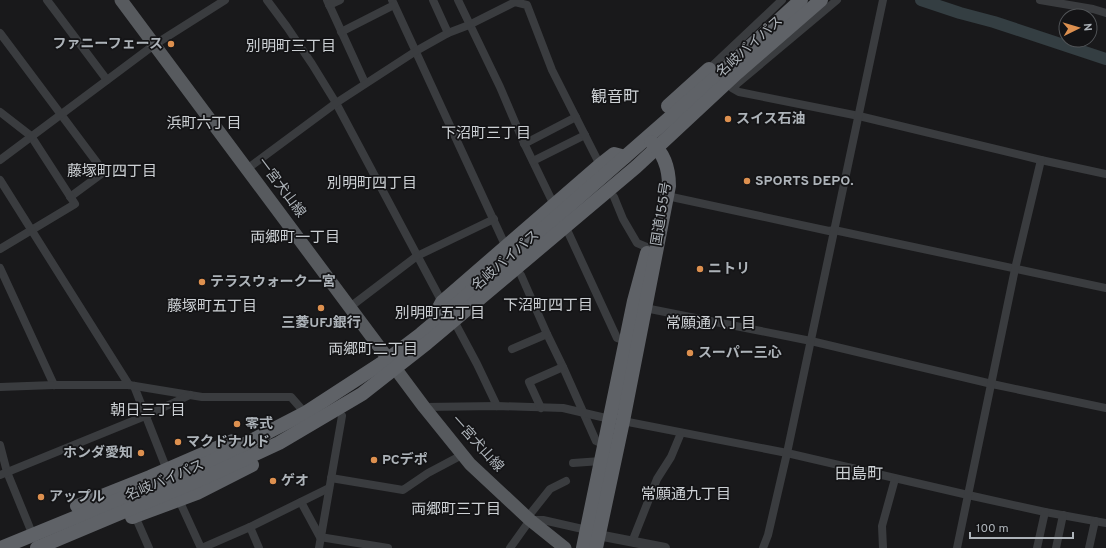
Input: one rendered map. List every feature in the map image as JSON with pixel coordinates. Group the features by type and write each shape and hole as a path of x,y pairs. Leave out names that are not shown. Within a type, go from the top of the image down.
{"highway":[{"name":"名岐バイパス","path":"1,548 36,545 206,477 279,443 362,394 436,321 625,157 664,122 716,70 801,0"},
{"name":"名岐バイパス","path":"36,545 54,526 138,493 208,463 305,413 392,364 457,318 636,167 726,89 737,73 821,0"},
{"name":"国道155号","path":"583,548 593,538 616,420 645,308 669,186 668,172 663,158 646,138"},
{"name":"国道155号","path":"593,538 604,445 616,420 626,341 634,301 666,187 664,170 655,149"},
{"path":"436,321 436,313 442,302 600,165 614,154 625,157"},
{"path":"457,318 475,314 522,275 568,232 614,197 635,178 636,167"},
{"path":"108,517 135,516 197,493 281,451 342,416 351,408 362,394"},
{"path":"54,526 57,518 65,511 150,477 249,434 272,430"},
{"path":"138,493 150,477"},
{"path":"197,493 206,477"}],"main road":[{"name":"一宮犬山線","path":"121,0 424,407 462,455 528,519 565,548"}],"street":[{"path":"47,0 107,80"},
{"path":"0,160 154,45 225,0"},
{"path":"267,0 308,58 336,103 442,302"},
{"path":"340,0 328,2 365,83"},
{"path":"433,0 448,33"},
{"path":"458,0 500,87 524,144 554,205"},
{"path":"716,70 782,0"},
{"path":"726,89 837,0"},
{"path":"763,548 768,535 812,341 883,0"},
{"path":"1040,0 1093,9 1106,13"},
{"path":"247,169 336,103 416,51 448,33 469,25 515,2 527,5 552,70 600,165"},
{"path":"341,32 393,3 506,247"},
{"path":"0,33 104,172 70,197"},
{"path":"726,89 859,116 1041,160 1106,174"},
{"path":"0,112 31,136 75,204 0,249"},
{"path":"524,144 576,117"},
{"path":"533,161 585,135"},
{"path":"957,548 1015,269 1041,160"},
{"path":"0,180 131,386 145,416 166,470"},
{"path":"667,196 1106,288"},
{"path":"614,197 623,219 637,243 649,248"},
{"path":"350,307 417,256 494,219"},
{"path":"568,232 617,338 626,341"},
{"path":"0,268 54,385"},
{"path":"522,275 596,442 604,445"},
{"path":"645,308 812,341 992,384 1106,408"},
{"path":"457,318 497,406"},
{"path":"512,349 547,334"},
{"path":"541,408 529,382 563,367"},
{"path":"0,387 54,385 131,386 202,397 291,397 305,413"},
{"path":"4,473 145,416 191,395"},
{"path":"424,407 497,406 563,408 616,420 787,453 1045,512 1106,523"},
{"path":"319,548 342,416"},
{"path":"632,542 657,479 671,457 681,433"},
{"path":"0,445 4,473 36,545"},
{"path":"331,478 403,490 428,473 462,455"},
{"path":"573,463 601,461"},
{"path":"883,548 882,526 896,479"},
{"path":"510,548 528,519 550,489 566,481"},
{"path":"179,500 201,548 250,527 329,488"},
{"path":"301,502 320,536"},
{"path":"1037,548 1045,512"},
{"path":"1056,548 1063,515"},
{"path":"135,516 149,548"},
{"path":"528,519 543,520 593,538 632,542 665,548"},
{"path":"1089,548 1095,520"},
{"path":"250,527 259,548"},
{"path":"320,536 388,548"}],"waterway":[{"path":"921,0 994,22 1106,59"}],"place":[{"name":"ファニーフェース","path":"171,44"},
{"name":"スイス石油","path":"728,119"},
{"name":"SPORTS DEPO.","path":"747,181"},
{"name":"ニトリ","path":"700,269"},
{"name":"テラスウォーク一宮","path":"202,282"},
{"name":"三菱UFJ銀行","path":"321,308"},
{"name":"スーパー三心","path":"690,353"},
{"name":"零式","path":"237,424"},
{"name":"マクドナルド","path":"178,442"},
{"name":"ホンダ愛知","path":"141,453"},
{"name":"PCデポ","path":"374,460"},
{"name":"ゲオ","path":"273,481"},
{"name":"アップル","path":"41,497"}],"district":[{"name":"別明町三丁目","path":"291,47"},
{"name":"観音町","path":"615,98"},
{"name":"浜町六丁目","path":"204,124"},
{"name":"下沼町三丁目","path":"486,134"},
{"name":"藤塚町四丁目","path":"112,172"},
{"name":"別明町四丁目","path":"372,184"},
{"name":"両郷町一丁目","path":"295,238"},
{"name":"下沼町四丁目","path":"548,306"},
{"name":"藤塚町五丁目","path":"212,307"},
{"name":"別明町五丁目","path":"440,314"},
{"name":"常願通八丁目","path":"711,324"},
{"name":"両郷町二丁目","path":"373,350"},
{"name":"朝日三丁目","path":"148,411"},
{"name":"田島町","path":"859,475"},
{"name":"常願通九丁目","path":"686,495"},
{"name":"両郷町三丁目","path":"456,510"}]}
